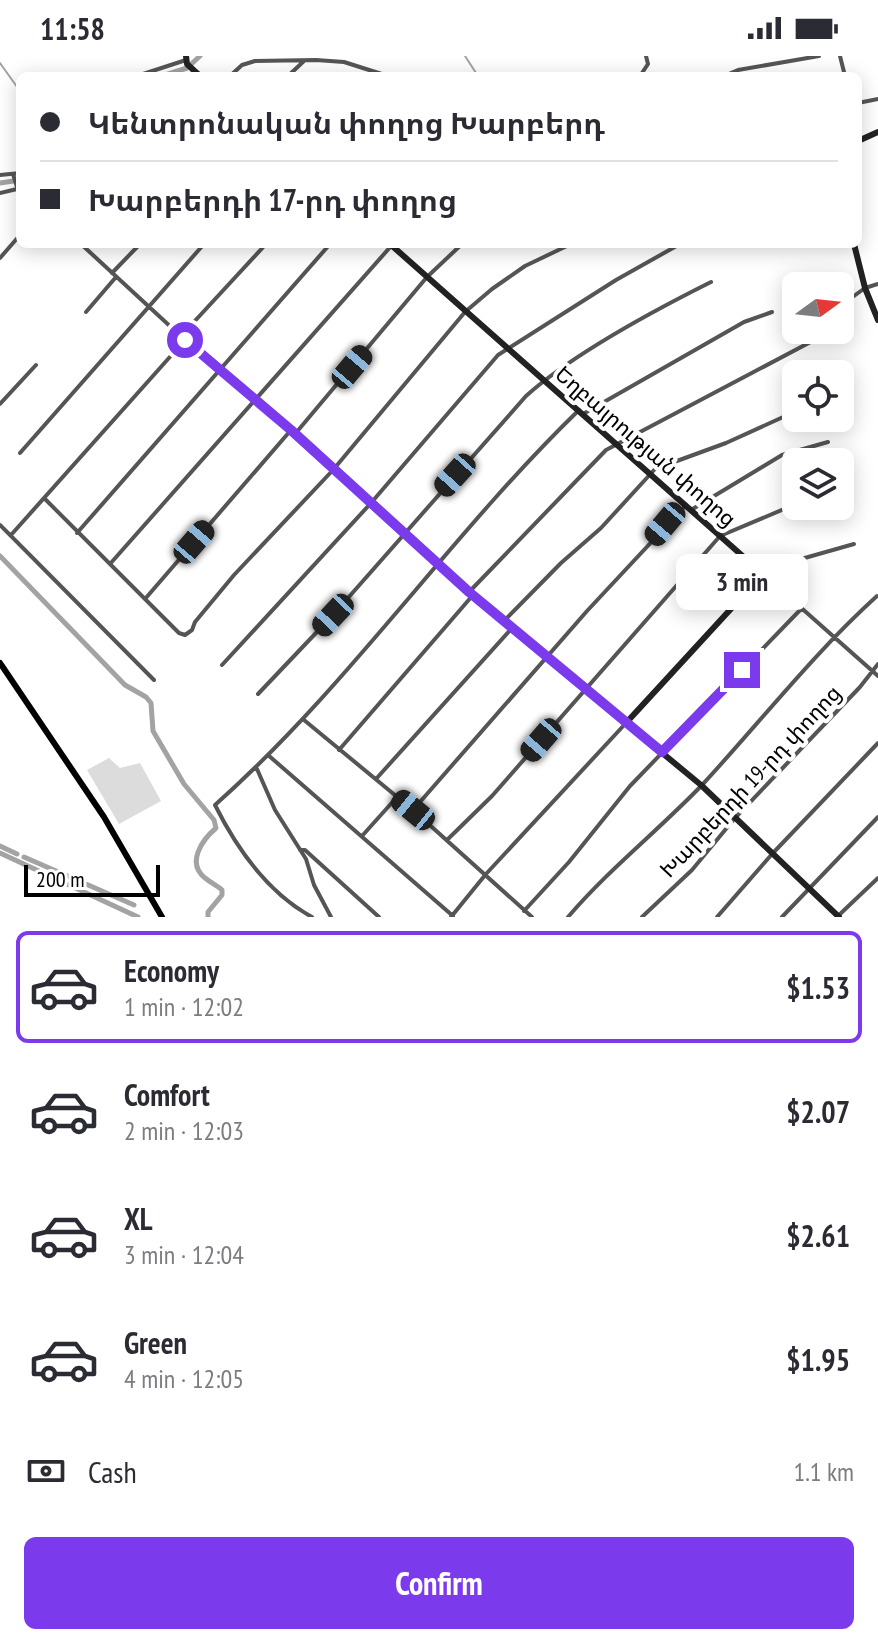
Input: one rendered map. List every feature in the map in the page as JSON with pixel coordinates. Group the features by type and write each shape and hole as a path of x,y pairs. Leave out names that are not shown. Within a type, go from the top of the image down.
{"main road":[{"path":"0,663 120,841 162,917"}],"street":[{"path":"733,72 819,56"},
{"path":"292,72 305,60"},
{"path":"234,72 242,65 255,61 305,60 344,62 366,72"},
{"path":"164,72 191,68"},
{"path":"13,174 16,185"},
{"path":"0,175 16,174"},
{"path":"0,258 16,240"},
{"path":"85,248 219,371 293,432 471,593 701,785 838,916 878,878"},
{"path":"86,312 137,248"},
{"path":"20,453 201,248"},
{"path":"11,535 262,248"},
{"path":"77,533 327,248"},
{"path":"110,564 389,248"},
{"name":"Եղբայրության փողոց","path":"395,248 878,676"},
{"path":"145,599 427,277 458,248"},
{"path":"44,498 179,633 185,635 234,575 333,470 465,312 525,266 563,248"},
{"path":"222,665 371,503 498,355 673,248"},
{"path":"855,248 865,288 878,320"},
{"path":"258,694 333,615 526,396 544,380 596,347 711,282"},
{"path":"854,296 878,284"},
{"path":"312,917 289,901 244,858 215,805 257,769 304,720 545,444 581,412 744,322 772,312"},
{"path":"339,750 471,593 606,450 807,344"},
{"path":"0,404 36,365"},
{"path":"504,621 561,563 601,528 650,473 782,418"},
{"path":"413,810 665,524 688,507 782,455 828,442"},
{"path":"447,840 492,796 586,692 720,536 782,510"},
{"path":"0,525 154,680"},
{"path":"268,755 452,916 486,874 761,573 854,544"},
{"path":"568,917 701,785 834,635 877,596"},
{"path":"524,911 569,862 630,786 802,608"},
{"path":"376,779 512,628"},
{"name":"Խարբերդի 19-րդ փողոց","path":"642,917 692,870 735,818 878,664"},
{"path":"304,720 413,810 532,917"},
{"path":"717,917 878,743"},
{"path":"257,769 275,810 306,859 314,885 331,917"},
{"path":"362,836 397,797"},
{"path":"782,917 878,817"},
{"path":"300,850 305,850 379,917"}],"shaded area":[{"path":"109,758 120,768 140,763 161,801 119,824 87,770"}],"waterway":[{"path":"174,72 187,68 200,56"},
{"path":"465,56 475,72"},
{"path":"0,63 16,85"},
{"path":"0,183 16,181"},
{"path":"0,556 125,685 151,703 153,731 184,784 214,820 216,828 201,845 196,859 199,872 222,890 208,917"},
{"path":"0,846 17,854"},
{"path":"0,853 138,917"},
{"path":"24,857 134,905"}],"route":[{"path":"185,340 291,430 469,592 662,752 742,670"}]}
